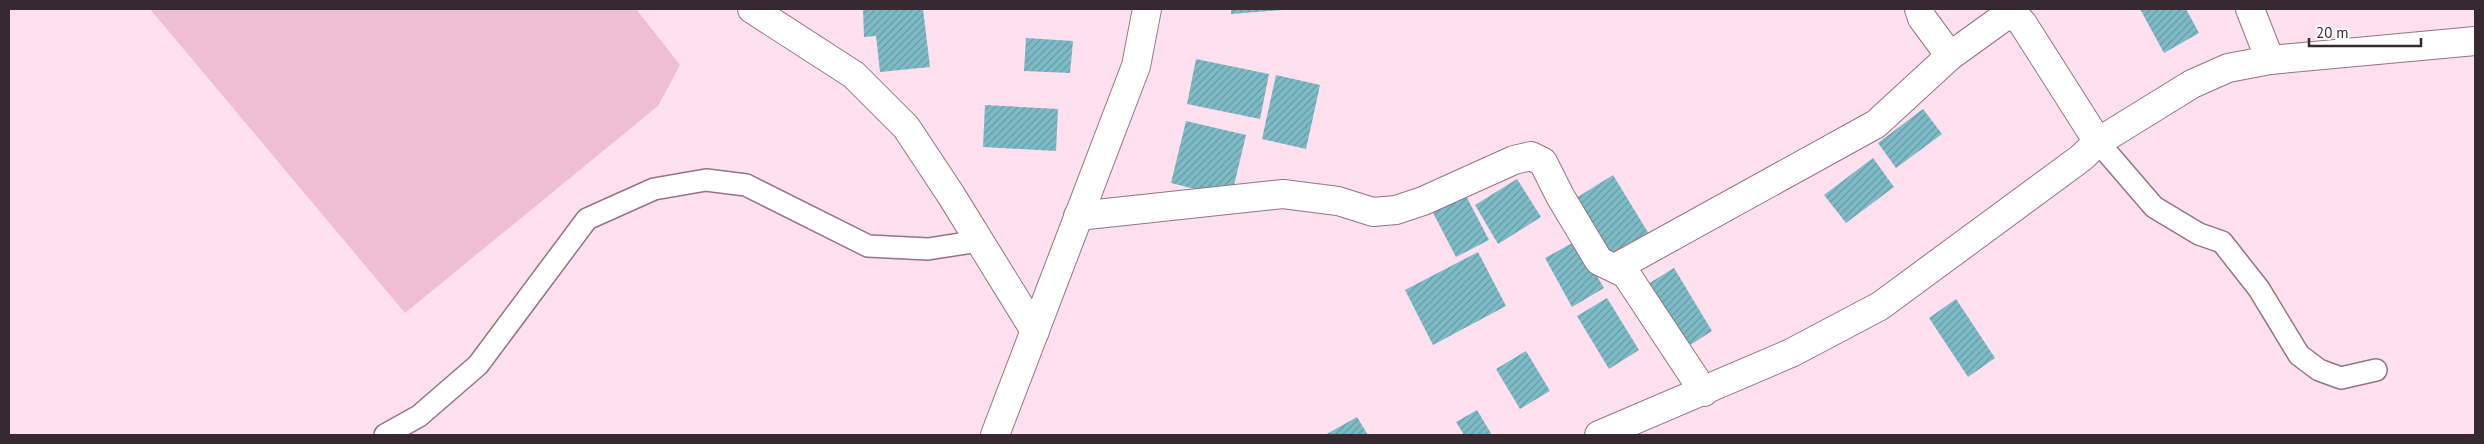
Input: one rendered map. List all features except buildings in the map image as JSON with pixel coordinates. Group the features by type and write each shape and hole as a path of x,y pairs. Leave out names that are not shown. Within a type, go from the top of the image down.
{"street":[{"path":"752,9 854,75 906,127 1035,331"},
{"path":"995,435 1136,66 1147,9"},
{"path":"1919,9 1922,18 1950,56"},
{"path":"2250,9 2270,60"},
{"path":"1615,268 1876,124 1950,56 2004,17 2015,15 2023,24 2098,142"},
{"path":"1599,435 1704,392 1791,353 1880,306 2081,158 2098,142 2192,84 2228,68 2270,60 2475,41"},
{"path":"1078,216 1283,194 1338,201 1373,212 1396,210 1422,201 1514,160 1532,156 1543,162 1560,196 1600,260 1626,274 1704,392"}],"lane":[{"path":"2098,142 2154,207 2200,234 2222,242 2260,289 2299,355 2319,370 2340,378 2376,370"},
{"path":"385,435 419,416 478,365 588,220 654,189 706,180 746,185 868,246 928,248 979,241"}],"shaded area":[{"path":"150,9 636,9 680,65 658,106 405,313"}]}
